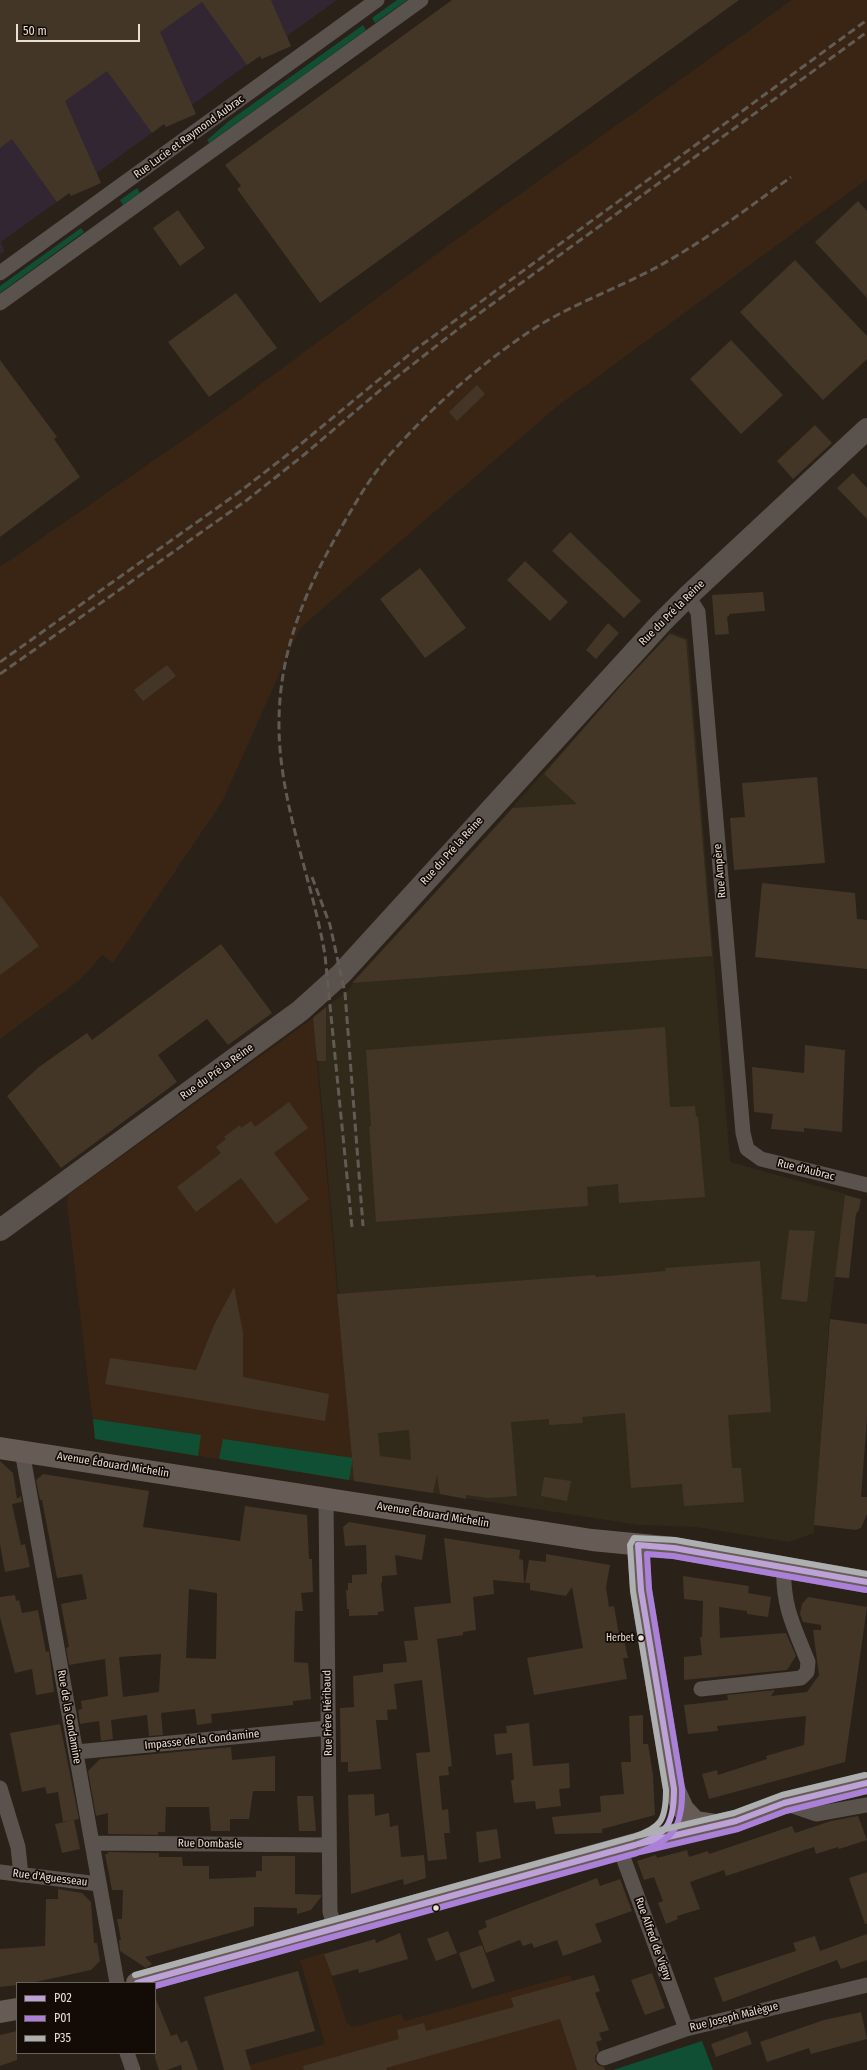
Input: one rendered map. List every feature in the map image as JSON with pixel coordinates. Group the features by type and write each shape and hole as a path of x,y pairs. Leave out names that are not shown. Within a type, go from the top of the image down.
{"main road":[{"name":"Rue du Pré la Reine","path":"0,1230 300,1011 320,993 346,968 646,638 688,596 867,429"},
{"name":"Avenue Édouard Michelin","path":"0,1448 585,1539 674,1548 784,1566 867,1582"},
{"path":"638,1545 640,1590 674,1789 683,1809 695,1822 716,1825"},
{"path":"141,1982 653,1839 736,1821 784,1803 867,1783"},
{"path":"0,2012 16,2009"}],"street":[{"name":"Rue Lucie et Raymond Aubrac","path":"0,273 377,0"},
{"path":"0,303 421,0"},
{"name":"Rue Ampère","path":"688,596 698,612 743,1133 747,1149"},
{"name":"Rue d'Aubrac","path":"747,1149 761,1159 867,1185"},
{"name":"Rue de la Condamine","path":"22,1451 117,1982"},
{"name":"Rue Frère Héribaud","path":"326,1499 330,1912 335,1927"},
{"path":"701,1689 801,1678 807,1672 808,1662 786,1604 783,1590 784,1566"},
{"name":"Impasse de la Condamine","path":"76,1752 328,1728"},
{"path":"0,1788 18,1847 21,1875"},
{"path":"784,1803 816,1814 867,1805"},
{"name":"Rue Dombasle","path":"92,1843 329,1845"},
{"name":"Rue Alfred de Vigny","path":"620,1849 686,2029"},
{"name":"Rue d'Aguesseau","path":"0,1872 99,1884"},
{"name":"Rue Joseph Malègue","path":"604,2058 686,2029 867,1985"},
{"path":"127,2054 133,2070"}],"shaded area":[{"path":"0,0 337,0 287,36 291,46 262,59 259,56 192,105 196,114 166,127 164,124 97,173 101,183 71,196 69,193 1,242 5,252 0,254"},
{"path":"792,0 867,0 867,179 555,408 300,628 222,802 113,963 102,955 80,980 0,1039 0,567 215,418 457,239"},
{"path":"670,632 688,639 730,1162 846,1194 829,1322 814,1533 789,1542 696,1527 639,1525 349,1480 353,1460 314,1016 345,993"},
{"path":"313,1018 354,1481 95,1439 67,1203 68,1195"},
{"path":"324,1953 347,2023 354,2027 401,2014 405,2021 570,1975 600,2054 594,2055 599,2070 232,2070 325,2044 300,1960"}],"green space":[{"path":"397,0 407,0 375,23 372,18"},
{"path":"363,25 366,30 209,143 207,140 229,121"},
{"path":"137,188 140,193 123,205 120,200"},
{"path":"81,228 84,232 0,293 0,286"},
{"path":"93,1419 201,1435 198,1456 95,1439"},
{"path":"223,1439 353,1458 349,1480 219,1459"},
{"path":"702,2041 713,2070 613,2070"}],"building":[{"path":"0,0 271,0 291,46 262,59 260,56 247,65 202,2 160,32 196,114 166,127 164,124 152,133 107,71 65,101 101,183 71,196 69,193 57,202 12,139 0,148"},
{"path":"452,0 739,0 320,303 237,189 241,186 225,165"},
{"path":"858,201 867,211 867,298 815,242"},
{"path":"178,210 205,248 180,266 153,228"},
{"path":"795,260 867,336 867,359 823,400 740,312"},
{"path":"236,293 277,348 209,397 168,342"},
{"path":"731,340 783,395 741,434 690,379"},
{"path":"0,360 57,437 54,439 80,477 0,537"},
{"path":"477,385 485,394 457,421 449,412"},
{"path":"815,425 832,443 793,479 777,461"},
{"path":"853,473 867,488 867,519 837,488"},
{"path":"570,532 641,601 624,618 552,551"},
{"path":"525,561 568,602 550,621 507,580"},
{"path":"420,568 466,628 425,658 380,599"},
{"path":"763,592 765,611 729,614 727,617 729,634 715,635 712,595"},
{"path":"608,623 619,633 596,659 586,650"},
{"path":"670,634 686,640 712,956 352,983 513,808 577,804 544,774 625,681"},
{"path":"167,665 176,676 143,701 134,690"},
{"path":"817,777 825,863 734,870 730,818 745,817 742,783"},
{"path":"762,883 855,893 857,919 867,920 867,969 755,957"},
{"path":"0,895 39,946 0,975"},
{"path":"221,944 272,1013 228,1045 207,1019 158,1055 177,1082 61,1168 7,1096 39,1067 87,1033 92,1040"},
{"path":"326,1007 326,1061 317,1061 313,1018"},
{"path":"665,1027 670,1107 695,1106 696,1116 698,1117 705,1197 619,1203 618,1184 587,1187 588,1206 376,1222 369,1126 371,1126 366,1050"},
{"path":"805,1045 845,1050 842,1132 804,1128 804,1132 771,1129 773,1114 754,1112 752,1067 804,1073"},
{"path":"289,1102 308,1128 274,1153 309,1199 276,1224 241,1178 196,1212 177,1187 221,1153 216,1147 226,1139 224,1137 240,1125 241,1128 251,1121 255,1127"},
{"path":"845,1195 861,1199 859,1210 856,1214 849,1278 835,1277"},
{"path":"789,1230 815,1231 807,1302 781,1299"},
{"path":"760,1261 771,1412 728,1415 732,1468 741,1468 744,1502 684,1506 682,1484 631,1488 625,1413 582,1417 583,1423 549,1425 549,1419 511,1422 517,1496 488,1498 466,1495 466,1499 440,1494 437,1475 433,1493 354,1481 337,1294 595,1275 596,1277 666,1271 665,1268","holes":["409,1430 411,1460 380,1456 378,1433"]},
{"path":"234,1287 243,1332 243,1377 329,1394 325,1421 105,1384 110,1358 196,1370 214,1325"},
{"path":"830,1319 867,1324 867,1418 861,1497 867,1497 867,1514 861,1528 856,1530 814,1525"},
{"path":"0,1461 13,1473 17,1499 21,1496 22,1502 12,1504 21,1545 25,1544 30,1567 5,1572 0,1544"},
{"path":"43,1474 149,1491 143,1527 240,1541 245,1506 307,1515 309,1559 312,1559 313,1592 301,1593 303,1611 295,1611 294,1662 308,1663 311,1699 293,1701 293,1705 211,1714 212,1723 197,1725 195,1709 161,1713 163,1735 149,1736 147,1715 111,1720 113,1739 101,1741 99,1721 80,1724 78,1710 82,1709 81,1701 108,1696 105,1659 69,1665 66,1648 69,1647 61,1604 87,1599 82,1574 57,1578 42,1500 40,1500 36,1480","holes":["189,1589 217,1593 216,1659 186,1658","161,1654 159,1692 123,1697 119,1657"]},
{"path":"544,1477 571,1481 567,1501 541,1496"},
{"path":"349,1522 426,1535 422,1560 395,1555 397,1575 382,1576 381,1583 384,1611 378,1612 378,1615 349,1616 346,1590 348,1590 348,1583 352,1583 352,1575 367,1574 366,1545 345,1546 343,1527"},
{"path":"444,1538 520,1550 519,1559 523,1560 524,1583 493,1580 494,1594 473,1597 476,1630 463,1632 463,1635 437,1639 452,1766 448,1767 449,1775 439,1776 442,1810 448,1809 450,1833 444,1833 447,1859 428,1861 416,1753 430,1752 422,1680 394,1684 397,1709 387,1710 388,1720 376,1720 381,1769 348,1772 348,1762 341,1762 340,1708 354,1707 353,1676 383,1672 383,1664 407,1662 404,1641 418,1640 414,1607 451,1603"},
{"path":"546,1554 610,1565 606,1587 609,1607 614,1606 620,1641 624,1640 628,1658 623,1658 627,1679 534,1695 527,1658 583,1648 572,1587 566,1596 530,1590 530,1583 525,1583 529,1560 546,1562"},
{"path":"683,1576 749,1586 748,1593 771,1597 768,1617 747,1614 747,1611 719,1607 720,1638 786,1633 796,1656 787,1670 684,1680 684,1657 702,1655 700,1637 702,1637 703,1601 684,1599"},
{"path":"15,1595 16,1601 19,1600 22,1613 38,1610 46,1652 49,1651 54,1692 36,1695 32,1669 15,1673 0,1617 0,1597"},
{"path":"808,1597 867,1607 845,1762 709,1799 702,1774 717,1770 718,1775 767,1759 766,1756 804,1745 806,1716 717,1726 718,1731 688,1734 684,1705 728,1700 727,1695 775,1690 771,1696 807,1692 819,1675 813,1630 821,1630 821,1625 803,1622 800,1614 802,1604"},
{"path":"643,1715 643,1744 648,1744 653,1775 655,1815 602,1829 602,1833 555,1834 552,1817 601,1812 600,1796 624,1794 621,1762 631,1762 629,1716"},
{"path":"529,1723 533,1766 569,1763 570,1788 559,1789 561,1806 536,1809 535,1801 514,1803 511,1780 514,1780 512,1753 496,1755 494,1734 507,1733 506,1726"},
{"path":"60,1724 79,1819 63,1822 58,1792 47,1794 45,1787 22,1792 10,1733"},
{"path":"231,1747 232,1760 275,1756 275,1791 253,1791 249,1819 230,1819 230,1831 211,1831 209,1807 166,1807 165,1832 158,1832 158,1835 108,1834 108,1813 96,1816 88,1771 100,1759"},
{"path":"374,1794 375,1816 389,1813 390,1827 398,1825 401,1857 424,1855 426,1878 404,1885 403,1879 351,1894 348,1795"},
{"path":"297,1796 313,1796 316,1831 299,1831"},
{"path":"858,1816 867,1840 839,1849 838,1847 816,1854 814,1847 726,1876 724,1870 690,1882 700,1909 677,1916 678,1919 666,1924 658,1903 663,1901 654,1877 644,1880 637,1861 656,1855 657,1858 687,1850 689,1857 708,1851 709,1854 792,1826 795,1833 831,1821"},
{"path":"74,1820 80,1849 62,1853 55,1824"},
{"path":"497,1829 501,1858 479,1863 476,1832"},
{"path":"108,1852 159,1853 159,1857 182,1857 183,1866 209,1866 209,1879 256,1877 256,1871 262,1871 262,1856 295,1856 295,1894 321,1895 321,1897 311,1910 297,1914 297,1908 254,1907 254,1926 145,1957 152,1964 146,1968 120,1951 119,1940 121,1940 117,1919 122,1919 123,1890 112,1890 105,1854 108,1854"},
{"path":"867,1872 867,1924 865,1924 849,1878"},
{"path":"597,1878 600,1886 620,1879 632,1911 595,1924 602,1942 563,1956 557,1940 534,1948 532,1943 523,1946 520,1940 486,1953 478,1931 487,1927 485,1921"},
{"path":"58,1889 82,1893 91,1902 94,1943 97,1943 100,1961 91,1970 36,1982 16,1982 16,1985 0,1987 0,1949 45,1946 46,1899 58,1899"},
{"path":"448,1931 457,1953 436,1961 427,1939"},
{"path":"400,1933 408,1959 359,1973 358,1969 332,1976 324,1954 375,1939 376,1943"},
{"path":"867,1934 867,1960 841,1969 837,1960 723,2002 714,1978 796,1951 793,1943 815,1936 820,1951"},
{"path":"482,1945 495,1981 472,1989 459,1953"},
{"path":"298,1971 315,2031 245,2050 251,2070 224,2070 204,1997"},
{"path":"652,1973 665,2008 645,2015 631,1980"},
{"path":"594,1975 600,1991 595,1993 609,2030 599,2033 602,2040 596,2042 599,2051 595,2056 595,2061 598,2065 604,2067 605,2070 577,2070 560,2019 386,2068 387,2070 304,2070 303,2066 399,2039 397,2030 424,2023 426,2031 514,2007 511,1998"},
{"path":"156,1999 171,2036 177,2034 181,2043 187,2040 198,2070 182,2070 181,2065 167,2070 159,2070 155,2058"},
{"path":"861,2012 867,2039 811,2054 809,2048 767,2062 760,2042 824,2020"},
{"path":"16,2031 17,2060 0,2066 0,2035"},
{"path":"747,2031 752,2044 716,2057 711,2044"}],"railway":[{"path":"0,662 238,493 296,448 416,349 867,20"},
{"path":"0,674 247,500 305,454 385,386 462,326 867,32"},
{"path":"352,1227 325,955 291,814 281,757 279,728 280,699 284,672 289,645 307,594 331,545 374,474 410,432 461,384 497,354 535,328 565,311 644,274 676,256 791,177"},
{"path":"312,877 330,925 345,993 363,1226"}],"transit line":[{"name":"P35","path":"135,1975 633,1837 643,1834 656,1826 660,1821 665,1808 666,1790 633,1591 630,1545 634,1538 675,1540 867,1574"},
{"name":"P02","path":"638,1545 674,1548 867,1582"},
{"name":"P02","path":"141,1982 635,1845 655,1837 662,1832 667,1826 673,1811 674,1789 641,1590 638,1545"},
{"name":"P01","path":"156,1986 637,1853 660,1843 668,1837 674,1830 681,1812 682,1788 649,1589 647,1554 673,1556 866,1590"},
{"name":"P35","path":"636,1836 734,1813 782,1795 865,1775"},
{"name":"P02","path":"638,1844 736,1821 784,1803 867,1783"},
{"name":"P01","path":"640,1852 738,1829 786,1811 867,1791"}],"place":[{"name":"Herbet","path":"641,1638"}]}
